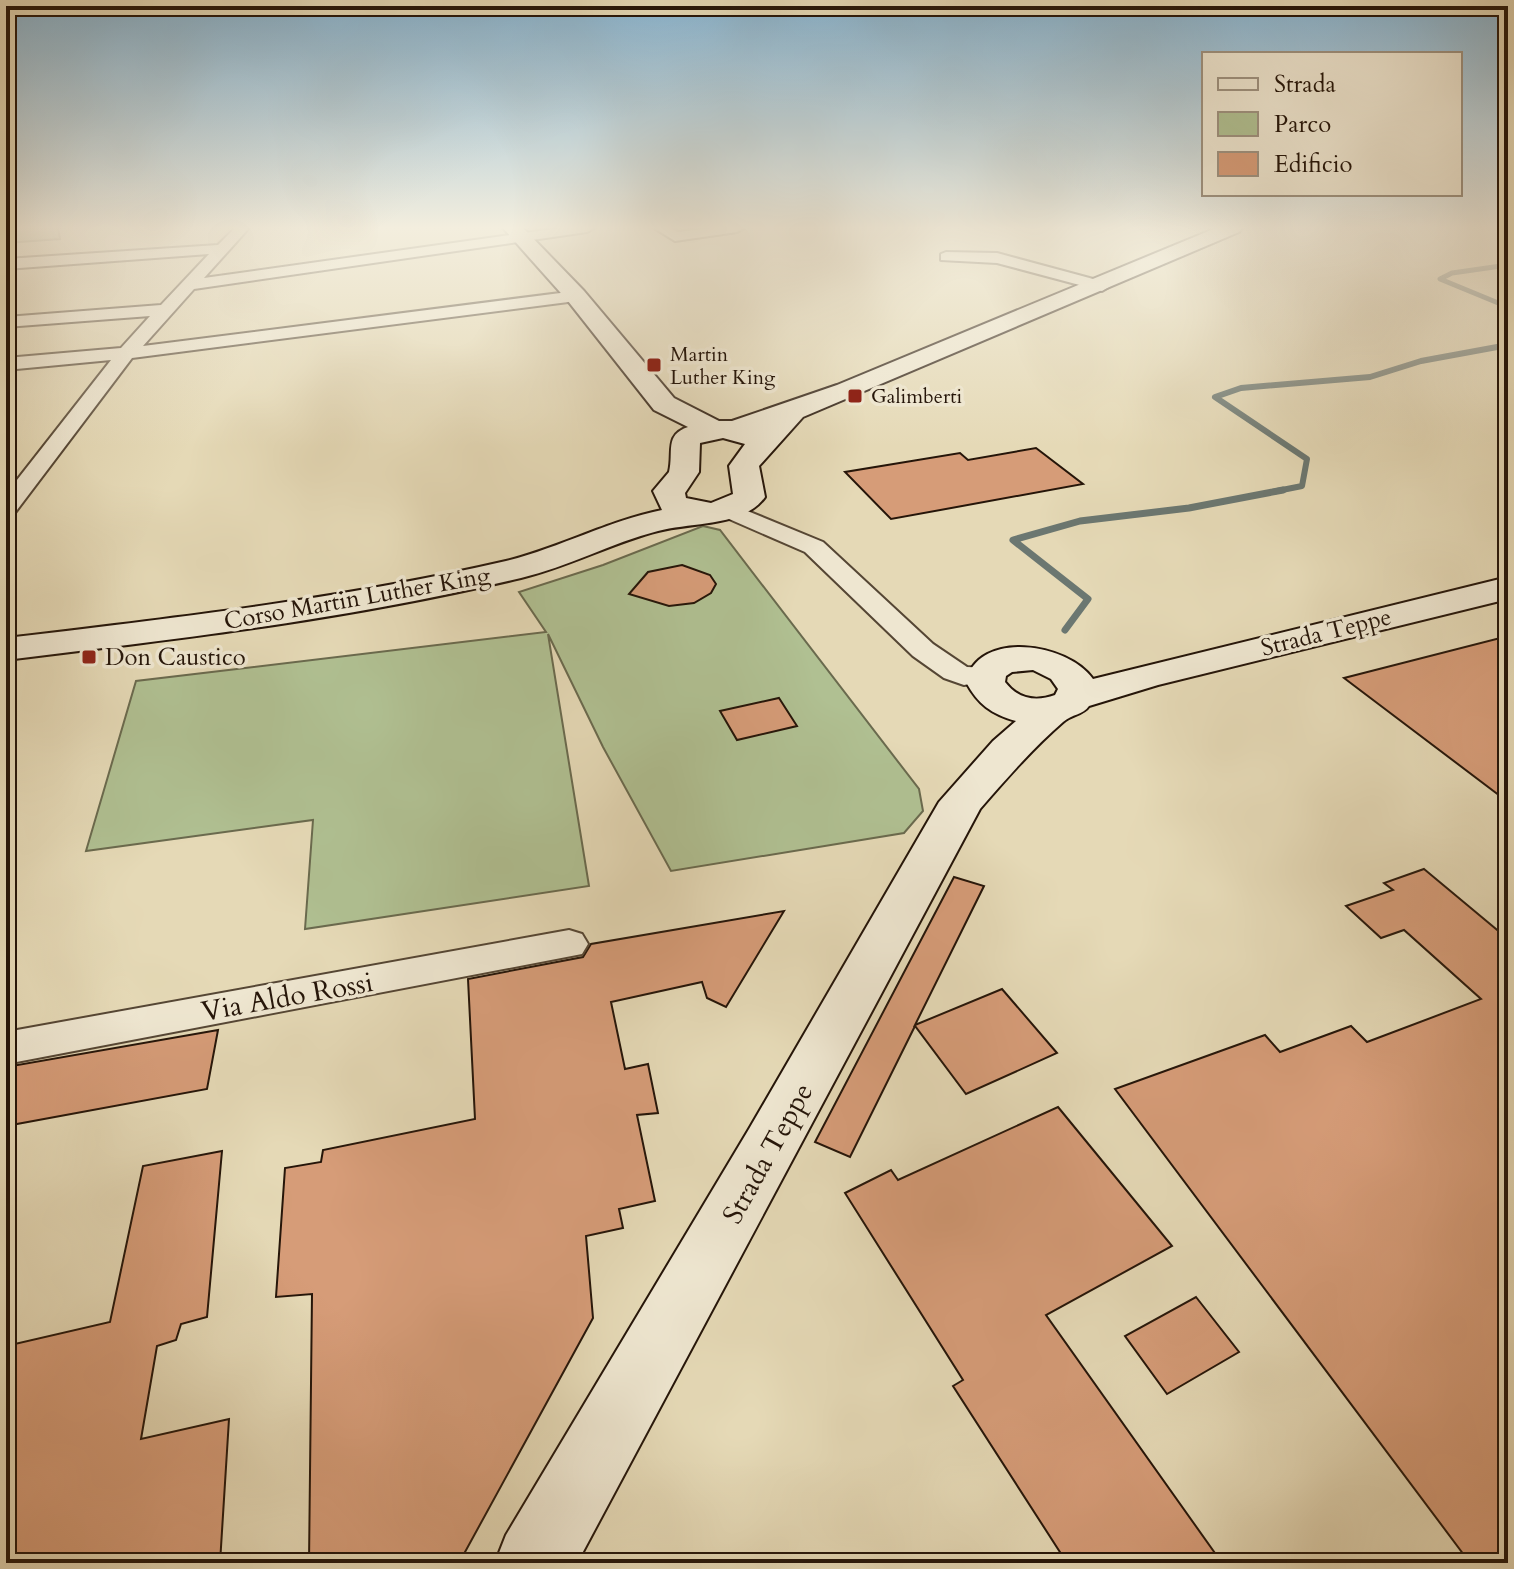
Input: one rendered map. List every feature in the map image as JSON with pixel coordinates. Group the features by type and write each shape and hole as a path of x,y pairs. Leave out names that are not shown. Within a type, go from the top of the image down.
{"street":[{"path":"6,509 126,353 176,301"},
{"path":"6,364 126,353 535,301"},
{"path":"580,301 664,404 667,416 683,442 686,472 669,491 669,497 680,508 714,511 814,547 923,650 964,676 997,708"},
{"path":"683,442 699,433 792,414 1057,301"},
{"path":"6,322 168,310"},
{"path":"664,404 723,430 749,434 760,444"},
{"path":"714,511 749,497 744,466 760,444 792,414"},
{"name":"Corso Martin Luther King","path":"6,633 232,609 435,574 511,557 580,536 647,510 669,497"},
{"name":"Corso Martin Luther King","path":"6,649 237,621 422,591 520,568 648,523 714,511"},
{"name":"Strada Teppe","path":"534,1563 770,1148 961,802 997,708 1062,691 1145,676 1508,588"},
{"path":"997,708 1002,661 1045,661 1062,691"},
{"name":"Via Aldo Rossi","path":"6,1048 569,944"}],"green space":[{"path":"703,526 720,530 919,789 923,811 904,833 671,871 603,747 548,634 589,886 305,929 313,820 86,851 136,681 546,632 519,592 603,565"}],"building":[{"path":"1036,448 1083,484 891,519 845,472 960,453 968,460"},
{"path":"682,565 710,575 716,584 711,593 694,603 669,606 629,594 648,572"},
{"path":"1508,636 1508,802 1344,678"},
{"path":"779,698 797,726 737,740 720,711"},
{"path":"1424,869 1508,939 1508,1563 1470,1563 1115,1089 1265,1035 1280,1052 1351,1026 1367,1042 1481,999 1404,930 1381,938 1346,906 1393,890 1384,883"},
{"path":"954,877 984,886 915,1025 1002,989 1057,1053 966,1094 915,1026 850,1157 815,1142"},
{"path":"784,911 726,1007 707,998 702,982 611,1002 625,1069 648,1064 658,1113 637,1115 655,1201 619,1209 623,1228 586,1236 593,1318 459,1563 309,1563 312,1294 276,1297 285,1168 321,1162 323,1150 475,1119 468,979 583,957 591,944"},
{"path":"218,1030 207,1089 6,1126 6,1067"},
{"path":"1058,1107 1172,1246 1046,1315 1222,1563 1067,1563 953,1386 963,1380 845,1193 891,1170 898,1180"},
{"path":"222,1151 207,1317 181,1324 176,1340 157,1346 141,1439 229,1419 220,1563 6,1563 6,1346 110,1322 143,1166"},
{"path":"1196,1297 1239,1352 1167,1394 1125,1336"}],"waterway":[{"path":"1494,301 1508,307"},
{"path":"1272,492 1302,486 1307,459 1215,397 1241,388 1370,377 1421,361 1508,345"},
{"path":"1065,630 1088,599 1013,540 1080,521 1189,508 1283,490"}],"place":[{"name":"Martin Luther King","path":"654,365"},
{"name":"Galimberti","path":"855,396"},
{"name":"Don Caustico","path":"89,657"}]}
